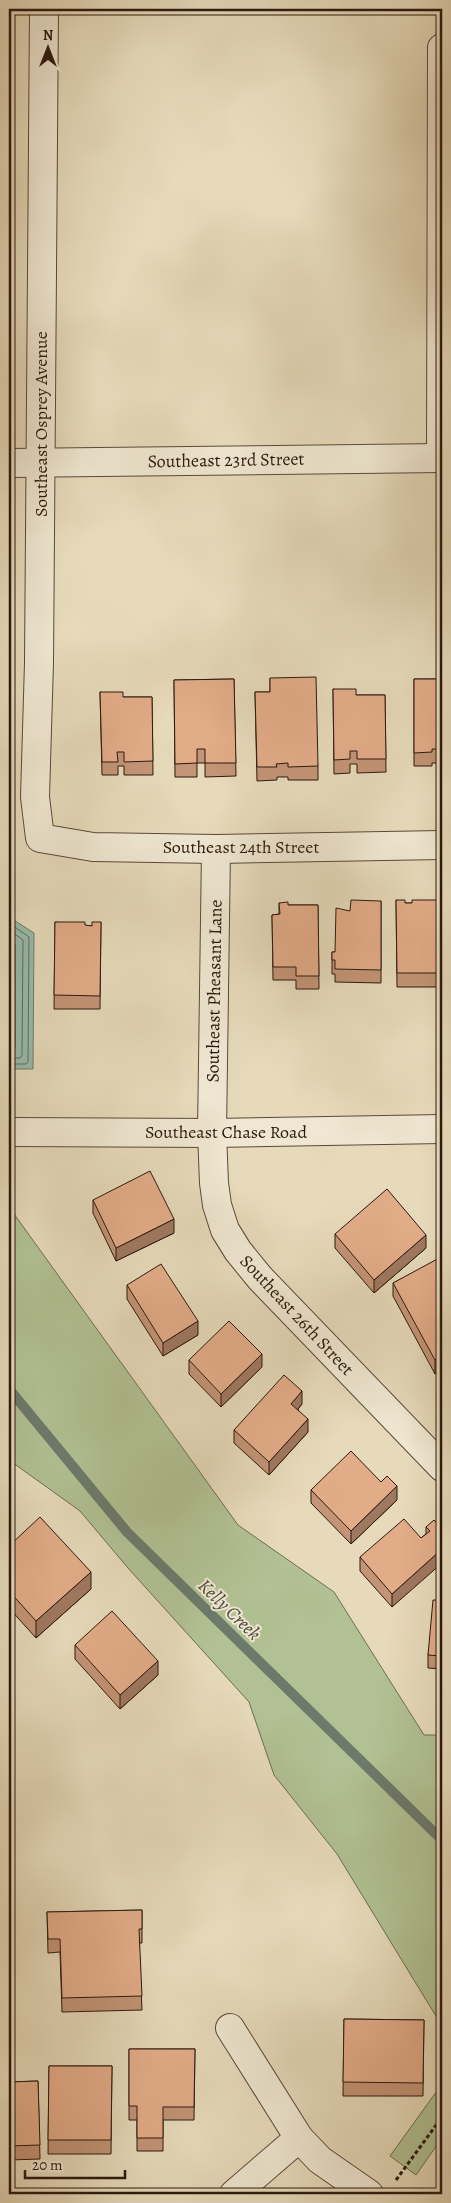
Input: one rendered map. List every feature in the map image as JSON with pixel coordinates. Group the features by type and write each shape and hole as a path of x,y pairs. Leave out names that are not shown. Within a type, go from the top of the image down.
{"street":[{"name":"Southeast Osprey Avenue","path":"40,838 35,797 39,663 44,9"},
{"path":"442,48 442,458"},
{"name":"Southeast 23rd Street","path":"9,463 442,458"},
{"name":"Southeast 24th Street","path":"40,838 92,846 216,849 442,845"},
{"name":"Southeast Pheasant Lane","path":"212,1133 216,849"},
{"name":"Southeast Chase Road","path":"9,1132 212,1133 442,1129"},
{"name":"Southeast 26th Street","path":"212,1133 217,1205 225,1230 238,1251 260,1278 442,1467"},
{"path":"230,2028 299,2138 320,2160 380,2190"},
{"path":"234,2194 299,2138"}],"path":[{"path":"380,2190 442,2117"}],"shaded area":[{"path":"9,1207 238,1525 334,1592 424,1735 442,1735 442,2026 337,1854 274,1775 249,1702 128,1568 80,1511 9,1460"},
{"path":"442,2084 442,2138 416,2175 390,2156"}],"water":[{"path":"9,917 34,933 33,1069 9,1069"}],"building":[{"path":"438,670 442,670 442,749 432,749 432,752 414,753 414,679 438,679"},
{"path":"316,677 318,766 288,767 288,763 276,764 277,767 257,767 255,692 270,692 270,678"},
{"path":"234,679 236,763 205,763 205,749 197,749 197,763 175,764 174,680"},
{"path":"333,689 356,689 356,695 385,695 386,759 357,759 357,751 350,751 350,759 334,760"},
{"path":"100,692 123,692 123,697 152,697 153,761 124,762 124,752 117,752 118,762 102,762"},
{"path":"351,900 381,901 381,970 335,969 335,960 332,960 332,952 335,952 336,908 350,911"},
{"path":"396,900 405,900 405,903 412,903 412,900 442,900 442,973 397,973"},
{"path":"288,902 288,905 318,905 319,976 296,976 296,967 273,967 272,915 280,914 279,903"},
{"path":"55,922 85,922 85,925 92,926 92,922 101,922 100,996 54,995"},
{"path":"150,1171 174,1219 116,1248 93,1200"},
{"path":"387,1189 426,1235 374,1280 335,1234"},
{"path":"441,1257 442,1356 435,1360 393,1283"},
{"path":"161,1264 198,1321 163,1343 127,1285"},
{"path":"229,1321 262,1354 221,1394 189,1360"},
{"path":"284,1375 302,1391 291,1404 308,1419 269,1462 234,1430"},
{"path":"351,1451 381,1482 387,1476 397,1486 351,1531 311,1490"},
{"path":"40,1517 91,1572 36,1621 9,1591 9,1546"},
{"path":"404,1519 421,1538 430,1531 426,1527 434,1520 442,1529 442,1549 392,1594 360,1557"},
{"path":"433,1600 442,1600 442,1656 428,1655"},
{"path":"112,1611 158,1661 120,1695 75,1645"},
{"path":"142,1910 142,1929 139,1929 142,1996 62,1998 60,1939 48,1939 47,1912"},
{"path":"344,2019 424,2020 423,2083 343,2082"},
{"path":"129,2049 195,2049 194,2107 163,2107 163,2138 137,2138 137,2106 129,2106"},
{"path":"49,2066 112,2066 111,2140 48,2140"},
{"path":"38,2081 40,2145 9,2146 9,2082"}],"waterway":[{"name":"Kelly Creek","path":"9,1389 127,1532 442,1840"}]}
